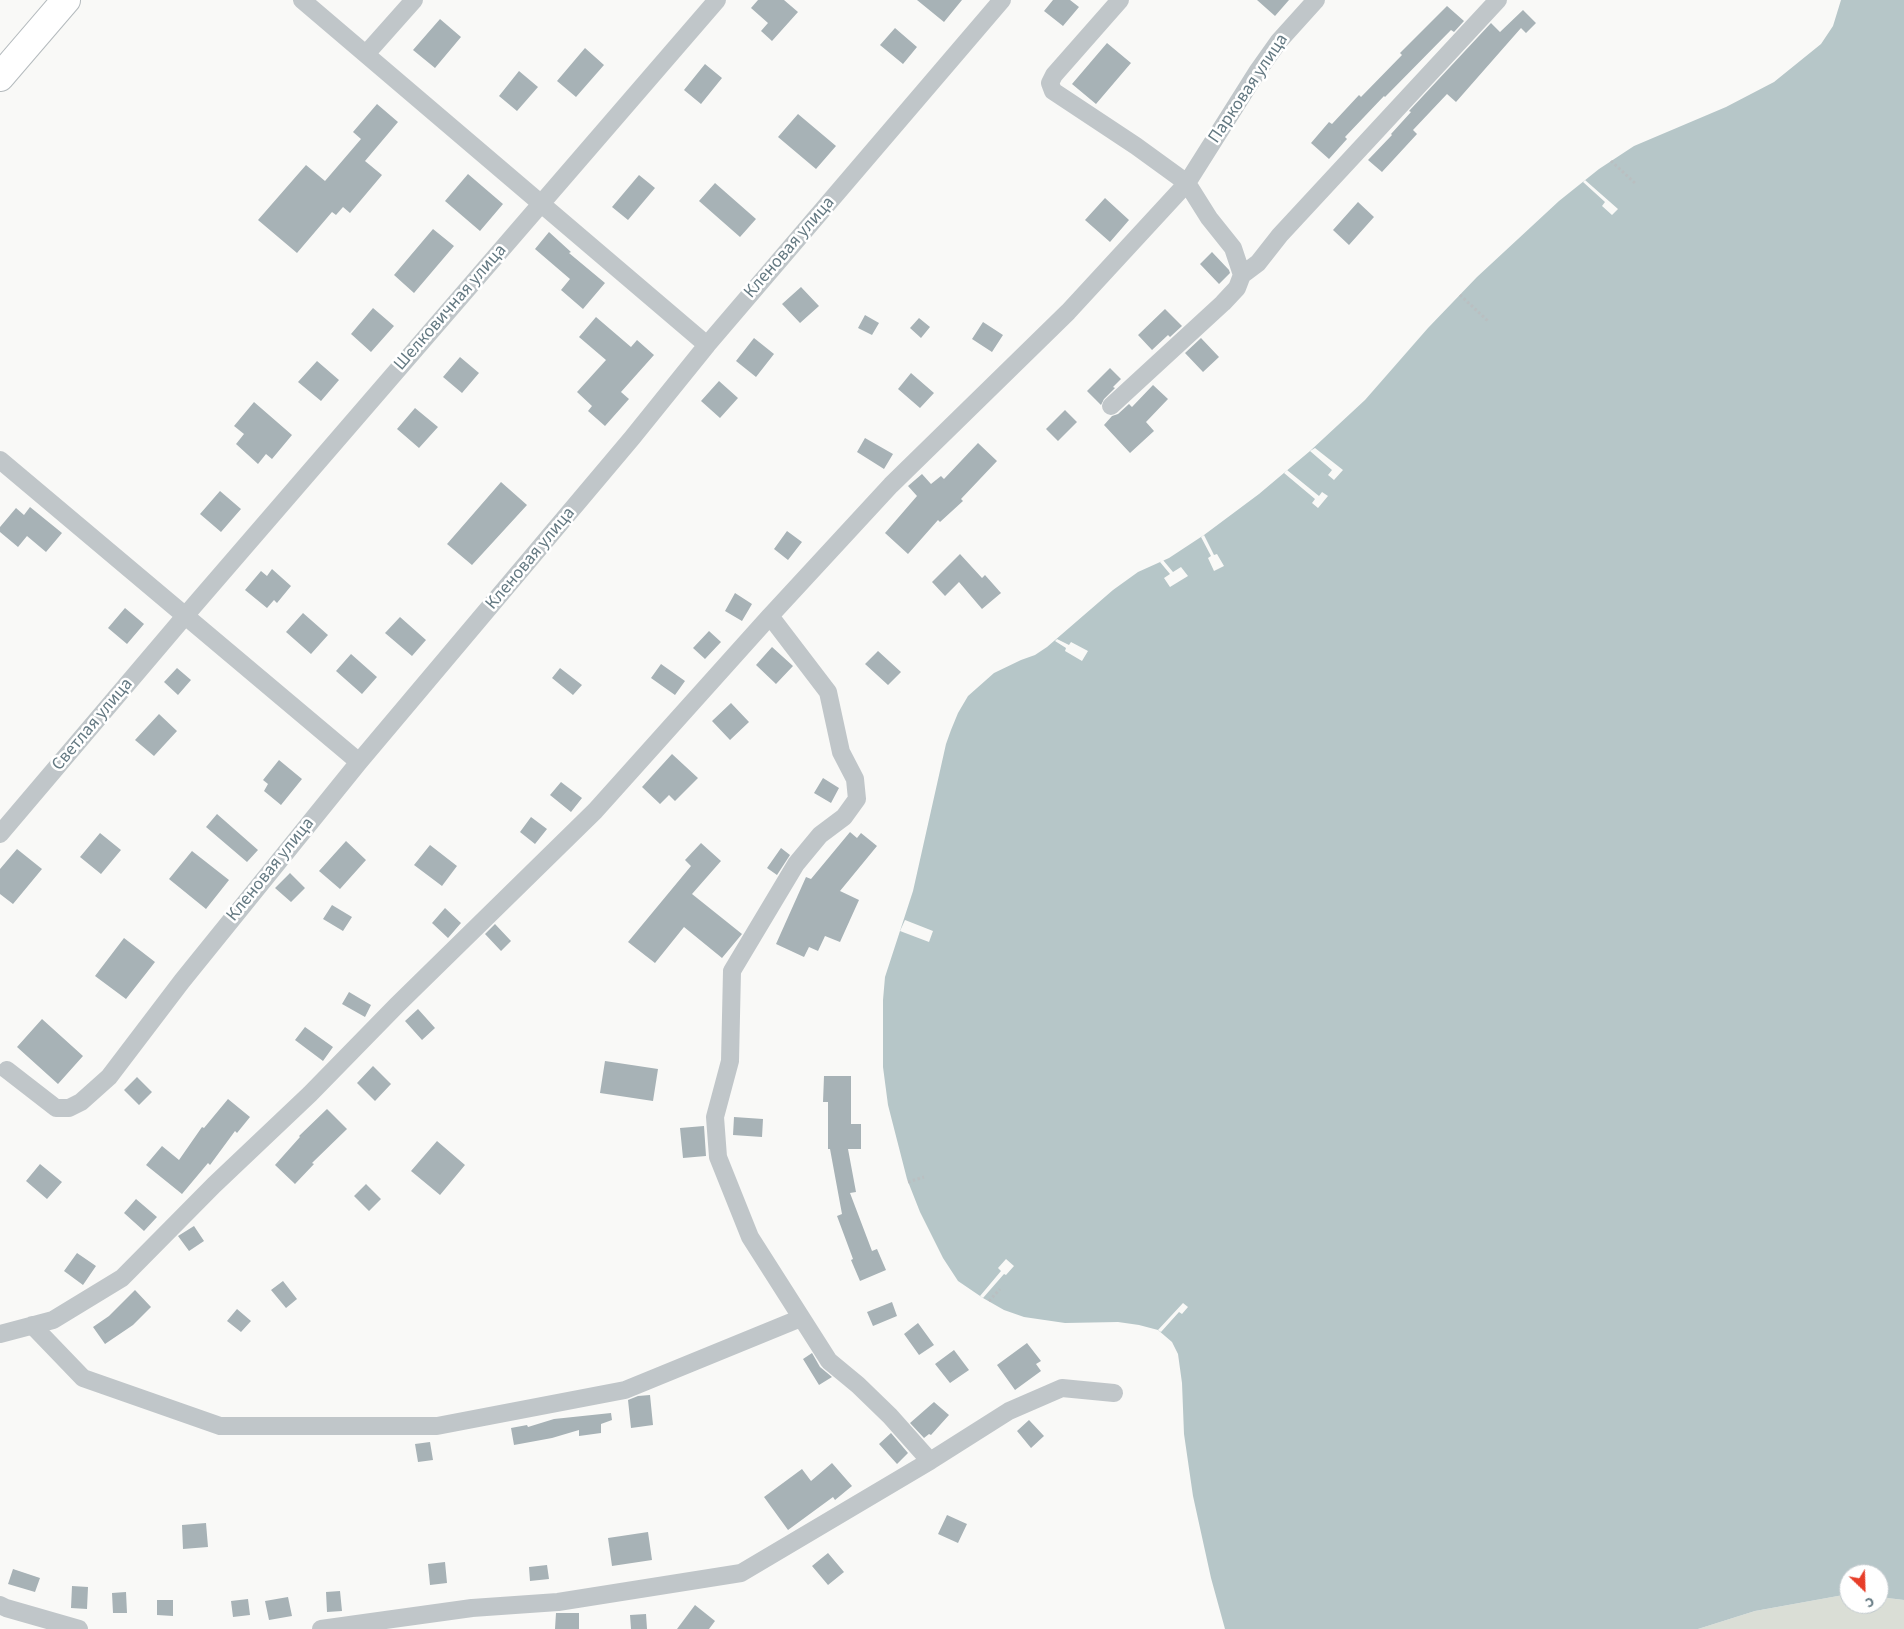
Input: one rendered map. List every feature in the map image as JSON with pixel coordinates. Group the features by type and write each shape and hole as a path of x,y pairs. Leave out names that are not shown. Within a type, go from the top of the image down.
{"main road":[{"path":"0,77 66,0"}],"street":[{"path":"302,0 707,345"},
{"path":"366,54 414,0"},
{"name":"Шелковичная улица","path":"186,616 717,0"},
{"name":"Кленовая улица","path":"2,1069 56,1108 69,1108 80,1102 109,1077 182,981 359,762 632,438 707,345 1002,0"},
{"path":"1120,0 1054,75 1050,83 1052,91 1136,146 1187,183 1209,218 1233,248 1242,275"},
{"name":"Парковая улица","path":"0,1334 53,1320 122,1278 214,1185 310,1094 397,1005 595,811 770,616 891,485 1068,312 1187,183 1262,64 1279,41 1316,0"},
{"path":"1111,406 1223,303 1237,288 1242,275 1258,263 1280,235 1498,0"},
{"path":"3,469 186,616 359,762"},
{"name":"Светлая улица","path":"0,834 186,616"},
{"path":"770,616 828,692 841,752 855,779 857,799 844,817 820,835 796,864 732,970 730,1062 715,1118 718,1157 750,1238 828,1361 858,1385 890,1416 930,1461"},
{"path":"32,1325 83,1378 220,1426 437,1426 625,1390 801,1318"},
{"path":"321,1629 472,1608 558,1602 740,1573 930,1461 1009,1411 1062,1388 1114,1393"},
{"path":"0,1605 79,1629"}],"path":[{"path":"1611,160 1636,184"},
{"path":"1460,295 1488,321"},
{"path":"908,1182 924,1177"},
{"path":"988,1301 1000,1289"}],"shaded area":[{"path":"1841,0 1904,0 1904,1600 1889,1598 1889,1564 1839,1564 1839,1596 1755,1611 1698,1629 1225,1629 1211,1578 1193,1496 1184,1434 1182,1383 1178,1354 1172,1342 1158,1330 1139,1325 1118,1322 1065,1323 1024,1317 1004,1310 983,1298 958,1281 943,1258 920,1212 907,1179 888,1105 883,1067 885,977 913,891 946,744 951,730 968,696 994,673 1035,655 1047,647 1113,590 1138,572 1169,558 1204,535 1259,494 1310,451 1365,400 1428,328 1477,277 1559,201 1599,169 1634,146 1726,107 1774,82 1821,44 1833,26"},
{"path":"1839,1596 1839,1614 1889,1614 1889,1598 1904,1600 1904,1629 1698,1629 1755,1611"}],"pier":[{"path":"1585,180 1618,209 1612,215 1602,206 1605,202 1583,182"},
{"path":"1315,448 1343,470 1334,480 1328,475 1332,470 1310,451"},
{"path":"1287,470 1319,496 1322,492 1328,496 1318,508 1312,503 1315,499 1284,473"},
{"path":"1204,535 1214,555 1217,554 1224,566 1214,571 1208,558 1211,556 1201,537"},
{"path":"1163,560 1173,572 1181,567 1188,576 1170,587 1164,578 1170,574 1160,562"},
{"path":"1057,639 1069,645 1071,642 1088,651 1082,661 1065,651 1066,648 1055,641"},
{"path":"905,920 933,931 929,942 900,931"},
{"path":"1006,1259 1014,1266 1006,1275 1004,1274 983,1298 980,1296 1001,1271 998,1268"},
{"path":"1183,1303 1188,1307 1182,1314 1179,1312 1161,1332 1158,1330"}],"building":[{"path":"758,0 784,0 798,12 772,41 761,31 768,23 751,8"},
{"path":"917,0 962,0 944,22"},
{"path":"1053,0 1070,0 1079,7 1063,26 1044,11"},
{"path":"1257,0 1289,0 1275,16"},
{"path":"1447,6 1464,21 1454,32 1451,30 1384,96 1345,137 1347,139 1329,159 1311,143 1329,122 1332,124 1359,95 1361,97 1402,55 1400,53"},
{"path":"1523,10 1536,23 1526,33 1521,28 1456,102 1447,94 1413,130 1417,134 1382,172 1368,160 1392,135 1411,112 1409,111 1491,23 1500,32"},
{"path":"440,19 461,37 435,68 413,50"},
{"path":"895,28 917,47 903,64 880,45"},
{"path":"1107,43 1131,63 1096,104 1072,84"},
{"path":"585,48 604,65 576,97 557,81"},
{"path":"705,64 722,78 701,104 684,90"},
{"path":"519,71 538,87 517,111 499,96"},
{"path":"377,104 398,122 365,161 382,175 350,213 343,207 336,215 332,212 297,253 258,220 306,165 325,181 361,139 353,132"},
{"path":"798,114 836,146 816,169 778,137"},
{"path":"468,174 503,204 480,231 445,201"},
{"path":"639,175 655,188 628,220 612,207"},
{"path":"715,183 756,219 740,237 699,201"},
{"path":"1105,198 1129,220 1110,242 1085,220"},
{"path":"1358,202 1374,217 1349,245 1333,230"},
{"path":"433,229 454,246 414,293 394,275"},
{"path":"549,232 571,252 569,253 605,283 583,309 561,290 570,279 535,249"},
{"path":"1212,252 1230,273 1219,284 1200,264"},
{"path":"801,287 819,306 800,323 782,304"},
{"path":"373,308 394,326 371,352 351,334"},
{"path":"1165,309 1182,326 1170,337 1168,335 1152,350 1138,335"},
{"path":"865,315 879,323 872,335 858,328"},
{"path":"596,317 631,347 637,340 654,355 621,392 629,399 605,426 588,411 592,406 577,392 606,360 579,337"},
{"path":"919,318 930,327 921,338 910,328"},
{"path":"983,322 1003,335 992,352 972,339"},
{"path":"754,338 774,354 756,377 736,361"},
{"path":"1201,338 1219,357 1203,372 1185,353"},
{"path":"460,357 479,373 462,393 443,377"},
{"path":"317,361 339,380 321,401 298,382"},
{"path":"1110,368 1121,379 1101,405 1087,391"},
{"path":"911,373 934,393 920,408 898,389"},
{"path":"719,381 738,398 720,418 701,401"},
{"path":"1153,385 1168,399 1146,422 1154,431 1130,453 1104,425 1112,416 1118,414 1129,404 1132,407"},
{"path":"254,402 292,435 272,459 266,454 258,464 236,444 244,434 234,426"},
{"path":"415,408 438,427 419,448 397,429"},
{"path":"1065,410 1077,422 1058,441 1046,429"},
{"path":"865,438 893,454 884,469 857,452"},
{"path":"978,443 997,461 961,499 963,501 940,522 938,520 908,554 885,533 917,496 908,486 922,474 931,484 941,476 944,479"},
{"path":"501,482 527,505 472,565 447,544"},
{"path":"220,491 241,509 221,532 200,514"},
{"path":"30,507 62,533 46,552 27,536 18,547 0,532 0,527 16,508 24,515"},
{"path":"787,531 802,542 788,560 774,549"},
{"path":"960,554 982,578 985,575 1001,593 982,609 959,582 945,596 932,582"},
{"path":"272,569 291,586 277,603 274,600 267,608 245,590 261,571 267,576"},
{"path":"735,593 752,604 742,621 725,611"},
{"path":"125,608 144,624 127,644 108,628"},
{"path":"303,613 328,635 311,654 286,632"},
{"path":"400,617 426,640 412,656 385,633"},
{"path":"709,631 721,642 705,659 693,648"},
{"path":"772,647 793,666 776,684 756,665"},
{"path":"878,651 901,672 888,685 865,664"},
{"path":"351,654 377,677 362,694 336,671"},
{"path":"661,664 685,681 675,695 651,678"},
{"path":"177,668 191,680 178,695 164,682"},
{"path":"560,668 582,685 573,695 552,678"},
{"path":"731,703 749,722 730,740 712,721"},
{"path":"159,714 177,731 154,756 135,740"},
{"path":"672,754 698,778 675,801 669,795 660,804 642,787"},
{"path":"279,760 302,779 281,805 264,791 268,784 263,780"},
{"path":"823,778 839,788 831,803 814,793"},
{"path":"561,782 582,798 571,812 550,795"},
{"path":"217,814 258,850 247,862 206,827"},
{"path":"531,817 547,829 535,844 520,832"},
{"path":"850,832 857,838 861,833 877,846 840,891 859,900 840,942 825,936 818,951 809,947 804,957 776,944 806,877 811,879"},
{"path":"100,833 121,850 101,874 80,857"},
{"path":"346,841 366,860 340,889 319,871"},
{"path":"701,843 721,861 692,894 742,934 722,958 684,927 655,963 628,942 691,866 685,860"},
{"path":"430,845 457,866 442,886 414,865"},
{"path":"781,848 790,855 777,875 767,868"},
{"path":"17,849 42,869 13,904 0,894 0,869"},
{"path":"192,851 229,880 206,909 169,879"},
{"path":"290,873 305,888 291,902 275,888"},
{"path":"332,905 352,917 343,931 323,919"},
{"path":"445,908 461,923 448,938 432,923"},
{"path":"495,924 511,941 501,951 485,934"},
{"path":"124,938 155,962 126,999 95,976"},
{"path":"349,992 371,1005 365,1017 342,1004"},
{"path":"418,1009 435,1028 422,1040 405,1021"},
{"path":"42,1019 83,1056 58,1084 17,1047"},
{"path":"305,1027 333,1047 323,1061 295,1040"},
{"path":"605,1061 658,1069 653,1101 600,1093"},
{"path":"373,1066 391,1084 375,1101 357,1083"},
{"path":"824,1076 851,1076 851,1124 861,1124 861,1149 848,1149 856,1192 850,1193 872,1251 877,1249 886,1270 860,1281 837,1216 842,1214 830,1149 828,1149 828,1102 823,1102"},
{"path":"137,1077 152,1092 139,1105 124,1090"},
{"path":"228,1099 250,1117 237,1133 235,1131 210,1165 208,1163 182,1194 146,1165 162,1146 179,1160 202,1127 204,1128"},
{"path":"327,1109 347,1129 312,1163 314,1164 295,1184 275,1165 299,1136"},
{"path":"734,1117 763,1119 762,1137 733,1135"},
{"path":"704,1126 706,1156 683,1158 680,1128"},
{"path":"437,1141 465,1165 440,1195 411,1171"},
{"path":"40,1164 62,1182 47,1199 26,1181"},
{"path":"366,1184 381,1199 369,1211 354,1196"},
{"path":"136,1199 157,1217 144,1231 124,1213"},
{"path":"194,1226 204,1241 189,1251 178,1236"},
{"path":"77,1253 96,1266 83,1285 64,1271"},
{"path":"283,1281 297,1299 286,1308 271,1290"},
{"path":"135,1290 151,1307 133,1325 105,1344 93,1327 109,1316"},
{"path":"892,1302 897,1316 873,1326 867,1312"},
{"path":"237,1309 251,1321 241,1332 227,1321"},
{"path":"918,1323 934,1345 919,1355 904,1334"},
{"path":"1027,1343 1041,1361 1036,1364 1041,1371 1015,1390 997,1365"},
{"path":"954,1350 969,1370 950,1383 935,1364"},
{"path":"812,1353 820,1367 832,1377 819,1385 803,1359"},
{"path":"650,1395 653,1425 631,1428 628,1400 638,1396"},
{"path":"934,1402 949,1415 931,1435 929,1434 924,1438 910,1423"},
{"path":"611,1413 612,1420 601,1424 601,1433 579,1436 579,1430 552,1438 514,1445 511,1428 527,1425 528,1427 554,1419"},
{"path":"1029,1420 1044,1436 1031,1448 1017,1431"},
{"path":"891,1433 908,1453 897,1464 879,1444"},
{"path":"430,1442 433,1460 418,1462 415,1444"},
{"path":"832,1463 852,1486 835,1500 833,1497 788,1530 764,1497 802,1469 811,1481"},
{"path":"947,1515 967,1524 958,1543 938,1534"},
{"path":"206,1523 208,1547 183,1549 182,1525"},
{"path":"648,1532 652,1560 612,1566 608,1538"},
{"path":"828,1553 844,1572 828,1585 812,1566"},
{"path":"445,1562 447,1583 430,1585 428,1564"},
{"path":"547,1565 549,1579 530,1581 529,1567"},
{"path":"13,1569 40,1578 35,1592 8,1584"},
{"path":"72,1586 88,1587 87,1609 71,1608"},
{"path":"340,1591 342,1611 327,1612 326,1592"},
{"path":"126,1592 127,1613 113,1613 112,1593"},
{"path":"288,1597 292,1616 269,1620 265,1601"},
{"path":"248,1599 250,1615 233,1617 231,1601"},
{"path":"157,1600 173,1600 173,1616 157,1615"},
{"path":"695,1605 715,1621 709,1629 677,1629"},
{"path":"556,1613 579,1613 579,1629 555,1629"},
{"path":"646,1614 647,1629 631,1629 630,1615"}]}
